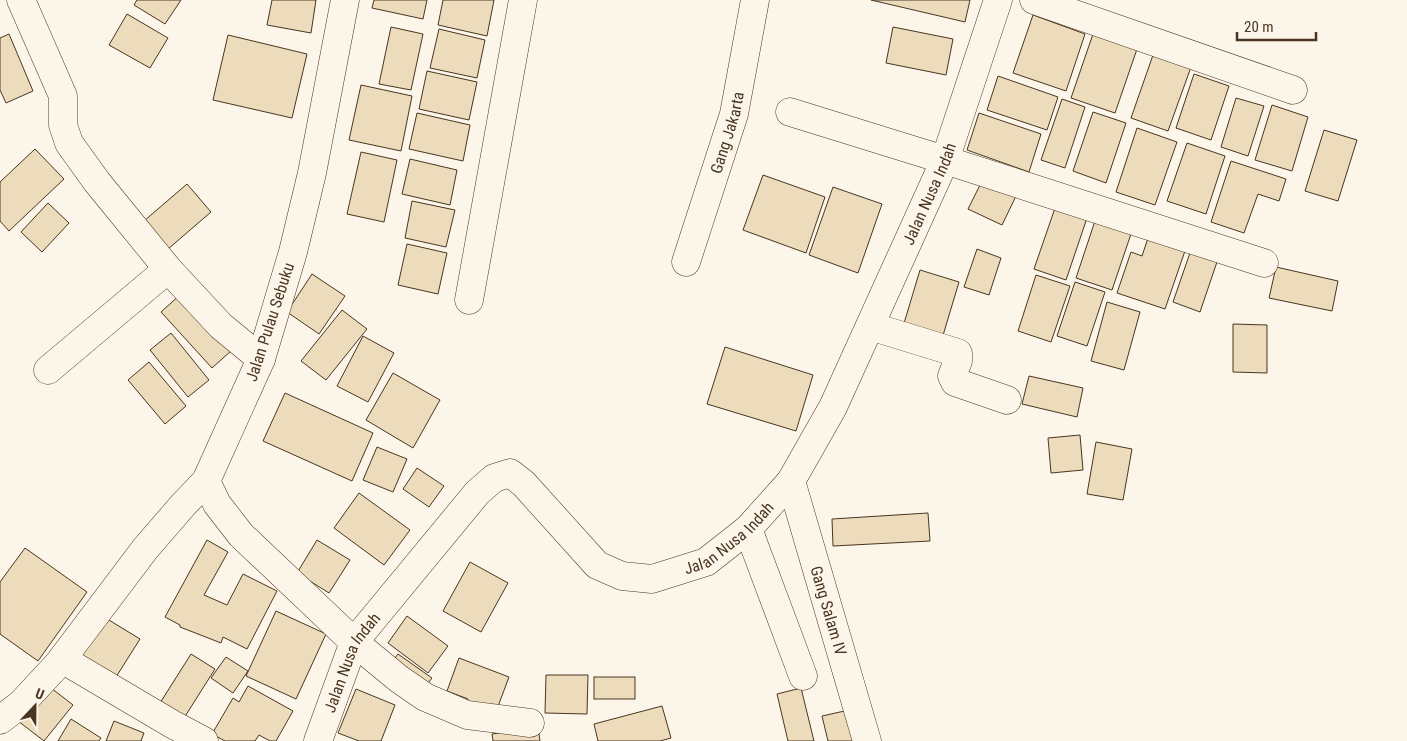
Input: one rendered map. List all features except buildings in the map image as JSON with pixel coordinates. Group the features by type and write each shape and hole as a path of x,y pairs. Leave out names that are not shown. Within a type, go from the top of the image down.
{"street":[{"path":"21,0 63,96 63,125 69,143 97,182 168,269 221,326 261,359"},
{"name":"Jalan Pulau Sebuku","path":"206,481 261,359 293,252 312,173 345,0"},
{"path":"469,300 523,0"},
{"name":"Gang Jakarta","path":"686,262 734,114 755,0"},
{"name":"Jalan Nusa Indah","path":"318,741 354,642 477,493 494,478 510,473 524,484 597,565 622,576 652,579 706,562 748,529 790,481 833,408 945,160 998,0"},
{"path":"1034,0 1293,90"},
{"path":"790,112 1264,263"},
{"path":"48,370 168,269"},
{"path":"870,326 958,353 958,360 952,376 955,382 1007,400"},
{"path":"0,720 20,704 62,658 145,549 183,504 206,481 217,504 241,535 354,642 399,679 425,697 467,715 530,723"},
{"name":"Gang Salam IV","path":"790,481 867,741"},
{"path":"748,529 803,676"},
{"path":"62,658 204,741"}]}
